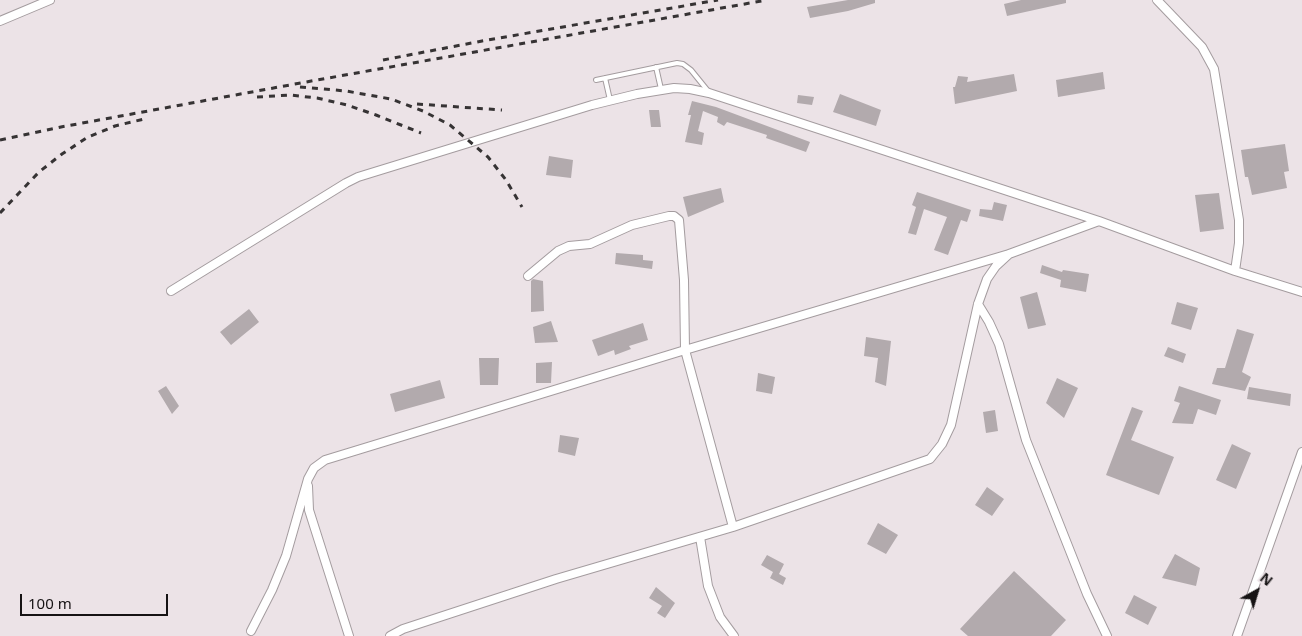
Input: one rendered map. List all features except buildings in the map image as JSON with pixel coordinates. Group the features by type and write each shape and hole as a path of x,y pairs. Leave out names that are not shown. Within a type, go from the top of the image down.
{"street":[{"path":"0,21 50,0"},
{"path":"1158,0 1202,47 1214,70 1239,220 1239,242 1235,271"},
{"path":"171,291 358,177 421,156 610,100 660,89 690,89 709,93 1099,221 1235,271 1302,292"},
{"path":"528,276 558,251 569,246 590,244 632,225 674,216 679,220 684,280 685,350 733,527"},
{"path":"251,631 272,590 286,556 308,479 314,468 325,460 685,350 1009,254 1099,221"},
{"path":"390,636 403,629 556,579 733,527 930,459 942,444 951,425 978,304 987,279 996,266 1009,254"},
{"path":"978,304 989,322 998,344 1026,440 1087,594 1107,636"},
{"path":"1238,636 1302,452"},
{"path":"308,479 309,510 349,636"},
{"path":"700,537 708,586 720,617 734,636"}],"lane":[{"path":"596,80 677,63 684,64 691,70 709,93"},
{"path":"656,67 660,89"},
{"path":"605,78 610,100"}],"railway":[{"path":"383,60 718,0"},
{"path":"0,140 317,80 767,0"},
{"path":"300,87 346,91 391,99 423,111 450,125 488,157 506,180 522,207"},
{"path":"257,97 290,95 317,98 347,105 421,133"},
{"path":"417,104 502,110"},
{"path":"0,213 39,172 88,137 115,126 144,119"}]}
